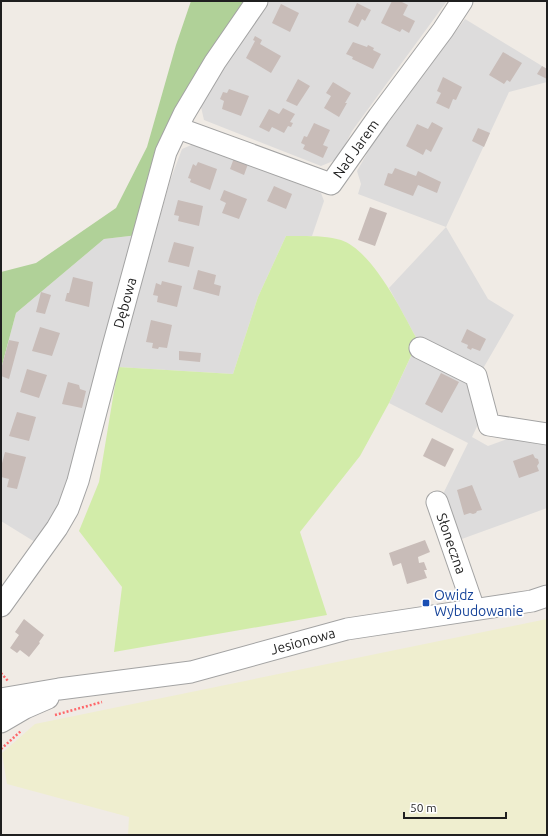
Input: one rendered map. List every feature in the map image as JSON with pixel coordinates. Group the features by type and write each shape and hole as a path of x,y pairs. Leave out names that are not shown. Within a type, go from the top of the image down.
{"street":[{"name":"Dębowa","path":"1,606 57,528 68,508 78,481 166,152 184,114 215,62 256,1"},
{"name":"Nad Jarem","path":"178,128 331,184 443,30 462,1"},
{"path":"420,348 476,376 489,425 547,434"},
{"name":"Słoneczna","path":"437,502 474,608"},
{"name":"Jesionowa","path":"1,699 59,689 191,672 347,629 532,600 547,596"},
{"name":"Jesionowa","path":"1,722 25,708 49,698 59,689"}],"shaded area":[{"path":"268,1 447,1 352,131 338,159 321,166 204,120 201,107"},
{"path":"465,19 547,69 547,82 509,92 446,227 358,194 361,184 357,171 373,143"},
{"path":"196,143 321,193 324,201 312,236 286,236 258,297 233,374 118,367 170,181 182,149"},
{"path":"446,227 488,299 514,315 481,372 418,341 389,288"},
{"path":"138,235 63,503 35,542 1,521 1,369 16,313 104,239"},
{"path":"414,350 471,379 482,416 472,437 488,446 513,437 547,442 547,508 459,540 443,494 468,443 389,403"}],"green space":[{"path":"191,1 246,1 138,235 104,239 16,313 1,369 1,272 36,263 116,208 147,147 176,45"},
{"path":"286,236 335,238 353,246 364,256 386,284 418,341 389,403 360,456 300,532 327,615 114,652 122,587 79,531 99,482 118,367 233,374 258,297"},
{"path":"547,619 547,835 128,835 129,817 7,784 2,753 35,724"}],"building":[{"path":"392,1 400,1 408,5 403,15 415,21 409,33 402,29 400,32 381,23"},
{"path":"357,3 371,10 365,21 362,19 358,27 348,22"},
{"path":"281,4 299,13 290,32 272,23"},
{"path":"255,36 262,40 260,44 281,56 271,73 246,58 255,41 253,40"},
{"path":"353,42 367,47 368,45 374,48 373,50 381,54 373,69 352,59 353,57 346,54"},
{"path":"503,52 522,63 510,82 507,80 504,84 489,75"},
{"path":"542,66 547,69 547,79 537,74"},
{"path":"443,77 462,87 456,100 453,99 449,109 436,103 441,93 437,91"},
{"path":"298,79 310,86 297,106 286,101"},
{"path":"333,82 351,93 339,117 324,108 331,96 326,93"},
{"path":"229,89 249,96 241,116 222,109 224,101 220,99 223,92 227,93"},
{"path":"283,108 295,114 290,122 293,123 291,127 288,126 284,133 272,127 269,132 259,127 269,109 279,114"},
{"path":"432,122 443,128 431,152 426,149 423,155 406,146 417,124 428,129"},
{"path":"314,123 330,130 323,145 328,147 323,158 303,149 305,145 301,143 304,136 307,137"},
{"path":"478,128 490,133 484,147 472,141"},
{"path":"234,158 248,164 244,175 230,169"},
{"path":"198,162 217,169 210,190 190,182 191,179 188,178 193,164 196,166"},
{"path":"395,168 416,176 418,171 441,182 437,193 418,185 413,196 384,185 388,173 392,174"},
{"path":"274,186 292,194 286,209 267,201"},
{"path":"224,190 247,199 239,219 222,213 226,203 220,200"},
{"path":"178,200 203,206 199,226 178,221 179,216 174,215"},
{"path":"370,207 387,213 375,246 358,240"},
{"path":"174,242 194,247 189,267 168,262"},
{"path":"198,270 216,275 214,284 221,286 219,296 193,289"},
{"path":"73,277 93,282 89,307 65,301 67,293 69,293"},
{"path":"162,281 182,286 177,307 157,302 158,296 153,295 156,283 161,285"},
{"path":"41,292 51,295 45,314 36,312"},
{"path":"151,320 172,325 167,348 152,348 153,343 146,342"},
{"path":"40,327 60,333 52,356 32,351"},
{"path":"467,329 486,339 480,351 472,348 471,350 467,348 468,345 461,342"},
{"path":"9,340 19,342 9,379 1,376 1,369"},
{"path":"179,351 201,353 200,362 179,360"},
{"path":"27,369 47,375 39,398 20,392"},
{"path":"441,373 459,382 442,413 425,404"},
{"path":"68,382 79,385 80,389 86,391 82,408 62,404"},
{"path":"17,412 36,417 29,441 9,436"},
{"path":"432,438 454,449 445,467 423,456"},
{"path":"5,452 26,457 17,489 7,487 9,479 1,477 1,467"},
{"path":"533,454 535,458 538,459 539,463 537,466 539,471 519,478 513,461"},
{"path":"472,485 482,510 473,514 470,513 464,515 457,490"},
{"path":"425,540 430,552 418,557 419,563 424,562 427,570 424,570 427,578 407,584 401,563 393,566 389,553"},
{"path":"24,619 44,635 39,642 40,643 29,657 20,650 17,653 10,648 19,635 15,632"}],"place":[{"name":"Owidz Wybudowanie","path":"426,603"}]}
